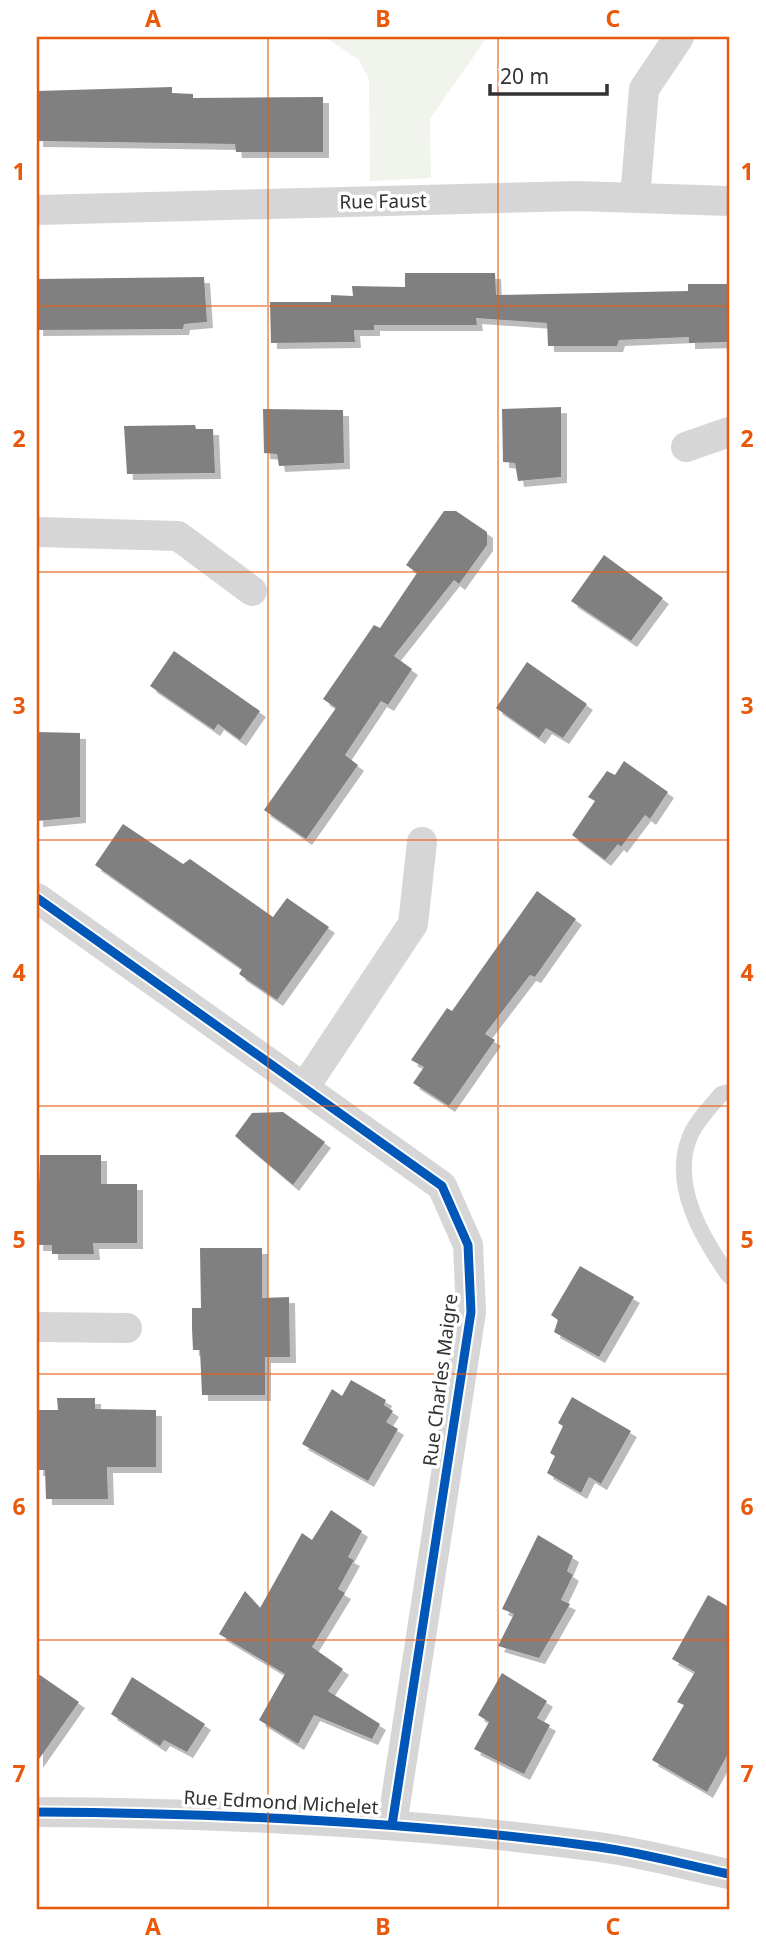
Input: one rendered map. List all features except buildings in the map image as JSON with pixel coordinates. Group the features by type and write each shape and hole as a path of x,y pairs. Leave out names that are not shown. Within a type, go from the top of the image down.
{"street":[{"path":"635,198 644,89 680,37"},
{"name":"Rue Faust","path":"37,209 578,196 729,201"},
{"path":"686,447 729,432"},
{"path":"37,532 178,536 252,591"},
{"path":"304,1088 413,925 422,842"},
{"name":"Rue Charles Maigre","path":"37,898 442,1186 468,1245 471,1312 392,1825"},
{"path":"37,1327 127,1328"},
{"name":"Rue Edmond Michelet","path":"37,1812 137,1813 392,1825 602,1847 729,1874"}],"lane":[{"path":"729,1092 721,1094 689,1138 684,1185 708,1245 729,1276"}],"shaded area":[{"path":"325,37 487,37 430,119 431,178 370,181 369,79 359,60"}],"cycle path":[{"path":"37,898 442,1186 468,1245 471,1312 392,1825"},
{"path":"37,1812 318,1820 459,1831 615,1850 729,1874"}]}
